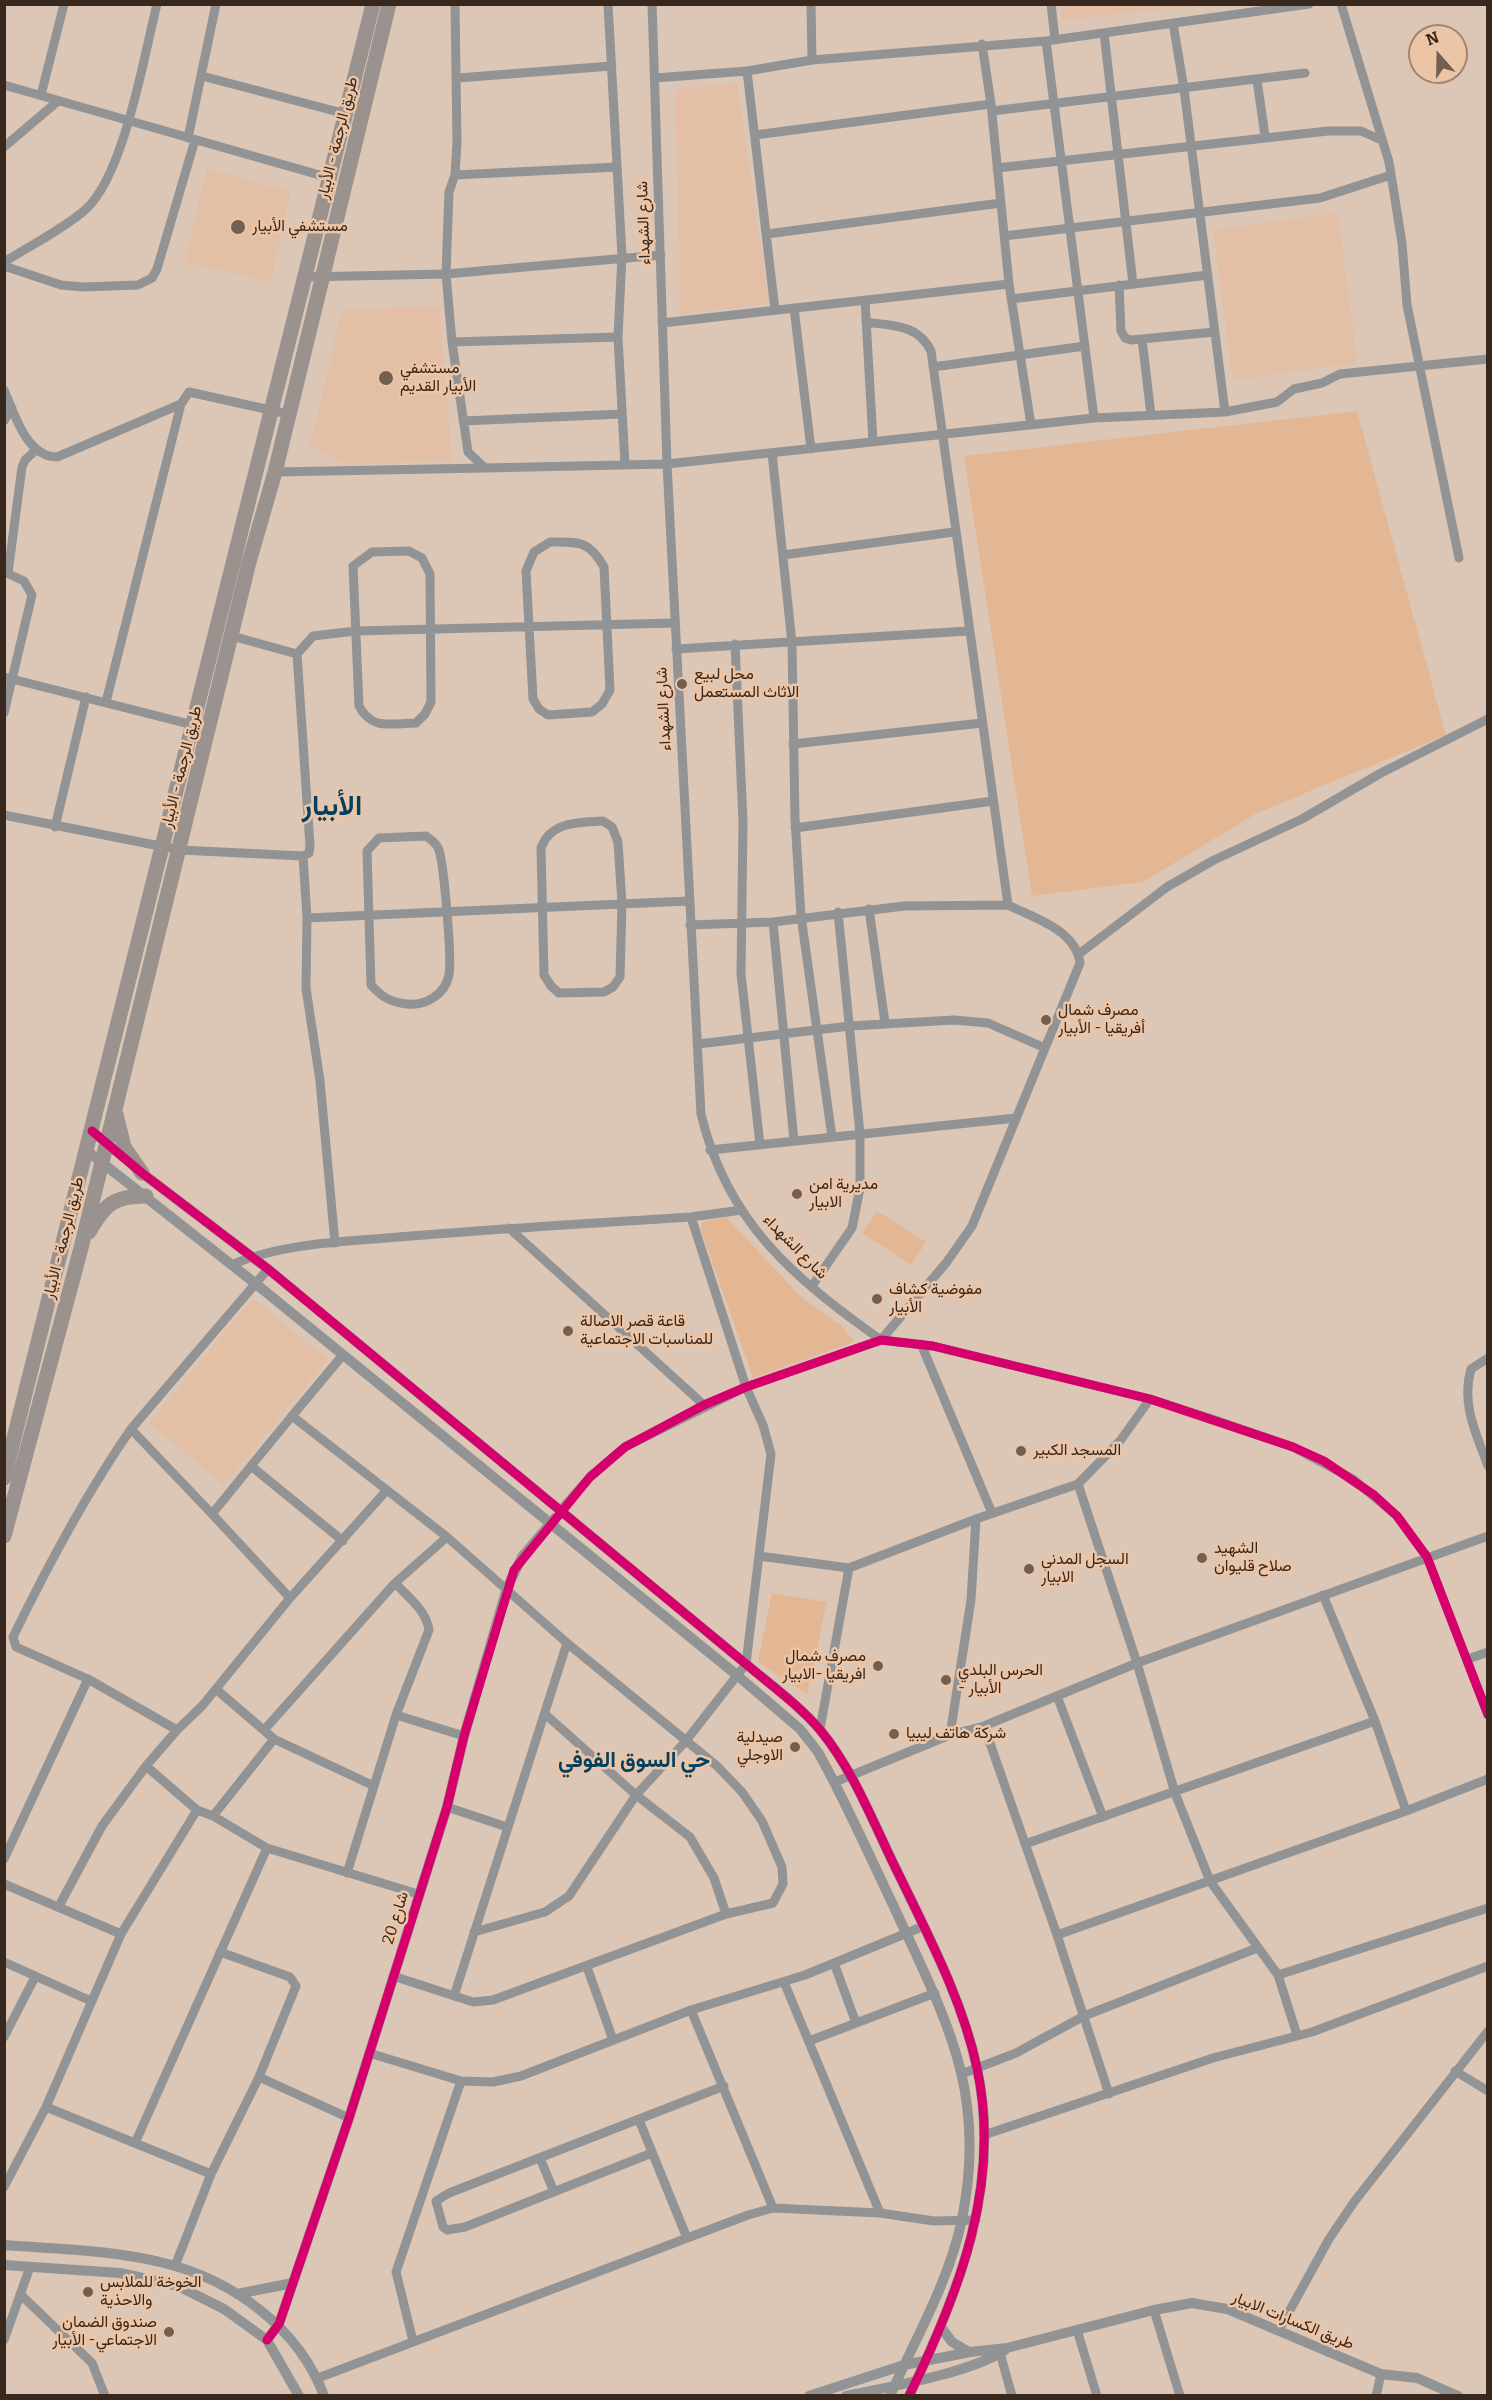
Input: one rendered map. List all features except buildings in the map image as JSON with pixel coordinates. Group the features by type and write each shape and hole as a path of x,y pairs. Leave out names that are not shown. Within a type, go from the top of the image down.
{"highway":[{"name":"طريق الرجمة - الأبيار","path":"4,1478 373,4"},
{"name":"طريق الرجمة - الأبيار","path":"4,1536 81,1248 249,562 275,472 321,277 390,4"},
{"path":"117,1101 118,1132 124,1147 142,1173"},
{"path":"81,1248 105,1207 122,1198 146,1196"}],"street":[{"path":"41,95 64,4"},
{"path":"4,264 85,210 100,194 111,174 128,121 157,4"},
{"path":"4,264 61,285 123,286 146,282 157,269 192,139 216,4"},
{"path":"455,4 458,78 455,175 449,192 446,274 452,342 468,453 485,468"},
{"path":"608,4 621,256 618,337 625,465"},
{"name":"شارع الشهداء","path":"652,4 667,464 701,1114 710,1150 723,1182 759,1236 831,1304 881,1340"},
{"path":"811,4 812,60"},
{"path":"1051,4 1053,102 1094,418"},
{"path":"655,78 747,71 812,60 1050,40 1309,4"},
{"path":"1341,4 1391,175 1402,243 1407,305 1459,558"},
{"path":"1173,23 1184,89 1225,412"},
{"path":"1104,33 1133,284"},
{"path":"982,45 991,107 1011,300 1031,425"},
{"path":"458,78 611,66"},
{"path":"747,71 776,310"},
{"path":"755,135 991,107 1184,89 1305,73"},
{"path":"202,76 346,114"},
{"path":"1257,80 1265,136"},
{"path":"4,86 330,178"},
{"path":"4,147 58,101"},
{"path":"997,168 1061,163 1265,136 1361,131 1379,139"},
{"path":"455,175 617,167"},
{"path":"1004,236 1320,198 1391,175"},
{"path":"767,234 1001,203"},
{"path":"304,277 446,274 621,256 660,255"},
{"path":"1011,300 1208,275"},
{"path":"662,322 1009,284"},
{"path":"1119,285 1121,331 1125,338 1142,339 1215,332"},
{"path":"865,300 873,442"},
{"path":"794,308 812,449"},
{"path":"866,322 912,328 925,339 931,351 954,532 1008,905"},
{"path":"452,342 618,337"},
{"path":"1142,339 1152,415"},
{"path":"933,367 1084,346"},
{"path":"275,472 667,464 1094,418 1225,412 1277,402 1294,389 1322,383 1340,374 1488,360"},
{"path":"4,390 36,450 47,458 57,458 181,404"},
{"path":"106,702 181,404 186,394 193,392 288,414"},
{"path":"4,421 12,408"},
{"path":"464,421 622,414"},
{"path":"4,713 9,678 32,595 24,581 6,572 22,467 25,460 36,450"},
{"path":"772,453 792,643 795,828 801,916 832,1137"},
{"path":"783,555 954,532"},
{"path":"550,542 580,542 597,555 603,567 610,690 602,704 592,712 548,715 539,709 533,699 528,627 526,571 534,552 550,542"},
{"path":"409,551 427,565 430,574 433,629 432,702 416,723 374,723 362,712 359,706 356,631 353,567 372,552 409,551"},
{"path":"4,815 163,848 303,856 309,852 310,846 297,654 313,636 356,631 675,623"},
{"path":"676,649 968,631"},
{"path":"232,636 297,654"},
{"path":"735,644 743,822 741,974 759,1145"},
{"path":"9,678 193,725"},
{"path":"55,827 86,697"},
{"path":"1079,954 1167,887 1214,860 1302,819 1382,773 1488,719"},
{"path":"793,744 982,723"},
{"path":"795,828 993,801"},
{"path":"603,821 616,834 622,904 620,977 613,987 604,992 559,993 551,986 544,975 543,907 541,848 545,839 563,825 603,821"},
{"path":"426,836 439,849 446,912 449,975 435,997 418,1005 388,1001 371,986 371,915 367,851 371,844 379,838 426,836"},
{"path":"303,856 307,918 306,988 320,1081 335,1243"},
{"path":"307,918 689,901"},
{"path":"690,925 773,922 801,916 904,906 1008,905 1062,932 1079,954 1080,963 972,1226 946,1263 881,1340"},
{"path":"869,909 885,1023"},
{"path":"812,1286 852,1228 860,1188 860,1134 838,912"},
{"path":"773,922 794,1141"},
{"path":"698,1044 850,1026 954,1020 988,1023 1045,1048"},
{"path":"710,1150 1016,1118"},
{"path":"92,1131 142,1173 268,1269 746,1664 820,1729 850,1776 924,1926 955,1996 978,2069 984,2135 981,2194 976,2220 962,2274 909,2396"},
{"path":"86,1150 102,1160 256,1284 738,1676 800,1729 818,1752 835,1782 935,1993 964,2073 969,2133 962,2221 942,2287 892,2391"},
{"path":"231,1265 252,1256 335,1243 509,1228 691,1217 742,1210"},
{"path":"474,1932 545,1912 569,1896 636,1796 685,1742 746,1664 771,1454 763,1425 746,1387 691,1217"},
{"path":"509,1228 704,1405"},
{"path":"177,1730 88,1679 16,1647 13,1637 48,1565 97,1478 131,1429 268,1269"},
{"path":"560,1511 590,1477 625,1447 704,1405 746,1387 881,1340 921,1344 1150,1400 1293,1447 1324,1461 1374,1494 1396,1516 1427,1557 1488,1715"},
{"path":"921,1344 992,1513"},
{"path":"212,1514 342,1356"},
{"path":"1488,1358 1480,1361 1471,1369 1466,1386 1468,1408 1485,1450 1488,1466"},
{"path":"759,1556 849,1568 976,1518 1078,1484 1120,1441 1150,1400"},
{"path":"292,1416 447,1537 567,1643 717,1766 742,1792 762,1821 782,1867 783,1884 773,1903 726,1914 484,2003 454,1996 393,1976"},
{"path":"131,1429 290,1598"},
{"path":"251,1466 343,1541"},
{"path":"1078,1484 1137,1663 1175,1793 1210,1881 1278,1976 1297,2035"},
{"path":"59,1906 102,1826 146,1766 177,1730 217,1690 290,1598 387,1490"},
{"name":"شارع 20","path":"267,2340 279,2324 349,2118 447,1807 464,1736 507,1588 522,1557 560,1511"},
{"path":"950,1735 971,1600 976,1518"},
{"path":"835,1782 950,1735 984,1726 1137,1663 1488,1536"},
{"path":"265,1729 395,1583 447,1537"},
{"path":"820,1729 849,1568"},
{"path":"347,1873 396,1715 429,1630 427,1620 418,1607 395,1583"},
{"path":"1323,1595 1375,1721 1406,1811"},
{"path":"454,1996 567,1643"},
{"path":"1468,1659 1488,1652"},
{"path":"4,1859 88,1679"},
{"path":"217,1690 274,1738 374,1786"},
{"path":"1057,1696 1103,1817"},
{"path":"545,1714 636,1796 690,1837 714,1878 726,1914"},
{"path":"396,1715 464,1736"},
{"path":"1026,1844 1375,1721"},
{"path":"984,1726 1058,1935 1109,2094"},
{"path":"213,1816 274,1738"},
{"path":"146,1766 197,1810 213,1816 267,1848 418,1894"},
{"path":"1058,1935 1406,1811 1488,1779"},
{"path":"447,1807 507,1827"},
{"path":"4,2187 46,2106 121,1934 197,1810"},
{"path":"135,2143 267,1848"},
{"path":"4,1884 121,1934"},
{"path":"1278,1976 1488,1908"},
{"path":"369,2053 461,2081 493,2082 521,2076 691,2010 784,1982 924,1926"},
{"path":"964,2073 1016,2054 1084,2016 1257,1948"},
{"path":"175,2266 211,2174 259,2077 296,1986 294,1980 220,1952"},
{"path":"4,1962 91,2001"},
{"path":"834,1963 856,2023"},
{"path":"984,2135 1213,2058 1297,2035 1488,1966"},
{"path":"587,1967 613,2040"},
{"path":"4,2037 35,1977"},
{"path":"784,1982 880,2213"},
{"path":"809,2041 935,1993"},
{"path":"691,2010 773,2208"},
{"path":"1279,2330 1329,2239 1354,2202 1488,2031"},
{"path":"1455,2071 1488,2091"},
{"path":"259,2077 349,2118"},
{"path":"413,2341 396,2272 461,2081"},
{"path":"652,2153 465,2227 447,2230 443,2227 436,2206 436,2201 441,2197 724,2086"},
{"path":"46,2106 211,2174"},
{"path":"639,2120 687,2238"},
{"path":"540,2158 554,2192"},
{"path":"318,2378 687,2238 773,2208 880,2213 934,2221 976,2220"},
{"path":"4,2245 105,2253 175,2266 237,2294 279,2324 318,2378 324,2396"},
{"path":"4,2265 120,2273 178,2286 224,2309 267,2340 299,2396"},
{"path":"4,2340 30,2267"},
{"path":"237,2294 293,2283"},
{"path":"20,2294 92,2364 105,2396"},
{"name":"طريق الكسارات الابيار","path":"846,2396 892,2391 1004,2351 1154,2310 1192,2303 1227,2309 1381,2374 1417,2378 1458,2396"},
{"path":"1154,2310 1180,2396"},
{"path":"941,2326 952,2342 970,2352"},
{"path":"1077,2330 1097,2396"},
{"path":"1004,2351 1012,2396"},
{"name":"طريق الكسارات الابيار","path":"809,2396 925,2360 970,2352 1004,2351"},
{"path":"1376,2396 1381,2374"}],"shaded area":[{"path":"1061,4 1201,5 1062,20"},
{"path":"737,83 769,303 681,315 675,90"},
{"name":"مستشفي الأبيار","path":"207,169 291,192 270,282 185,262"},
{"path":"1338,213 1357,363 1233,380 1213,230"},
{"name":"مستشفي الأبيار القديم","path":"439,306 452,460 349,465 310,446 342,310"},
{"path":"1357,411 1446,735 1257,813 1143,882 1032,896 964,456"},
{"path":"877,1211 926,1242 911,1265 862,1233"},
{"path":"726,1217 801,1297 842,1326 854,1342 753,1378 701,1230 702,1222"},
{"path":"253,1298 328,1359 224,1485 149,1423"},
{"path":"772,1593 827,1602 807,1694 758,1662"}],"cycle path":[{"path":"92,1131 142,1173 268,1269 785,1696 821,1731 845,1765 934,1948 954,1995 971,2043 983,2111 984,2154 980,2196 971,2237 944,2318 909,2396"},
{"path":"267,2340 279,2324 349,2118 447,1807 464,1736 514,1570 590,1477 625,1447 704,1405 746,1387 881,1340 933,1346 1150,1399 1293,1447 1324,1461 1374,1495 1397,1516 1427,1557 1488,1715"}],"place":[{"name":"مستشفي الأبيار","path":"238,227"},
{"name":"مستشفي الأبيار القديم","path":"386,378"},
{"name":"محل لبيع الاثاث المستعمل","path":"682,684"},
{"name":"مصرف شمال أفريقيا - الأبيار","path":"1046,1020"},
{"name":"مديرية امن الابيار","path":"797,1194"},
{"name":"مفوضية كشاف الأبيار","path":"877,1299"},
{"name":"قاعة قصر الاصالة للمناسبات الاجتماعية","path":"568,1331"},
{"name":"المسجد الكبير","path":"1021,1451"},
{"name":"الشهيد صلاح قليوان","path":"1202,1558"},
{"name":"السجل المدني الابيار","path":"1029,1569"},
{"name":"مصرف شمال افريقيا -الابيار","path":"878,1666"},
{"name":"الحرس البلدي - الأبيار","path":"946,1680"},
{"name":"شركة هاتف ليبيا","path":"894,1734"},
{"name":"صيدلية الاوجلي","path":"795,1747"},
{"name":"الخوخة للملابس والاحذية","path":"88,2292"},
{"name":"صندوق الضمان الاجتماعي- الأبيار","path":"169,2332"}],"district":[{"name":"الأبيار","path":"332,807"},
{"name":"حي السوق الفوفي","path":"634,1761"}]}
